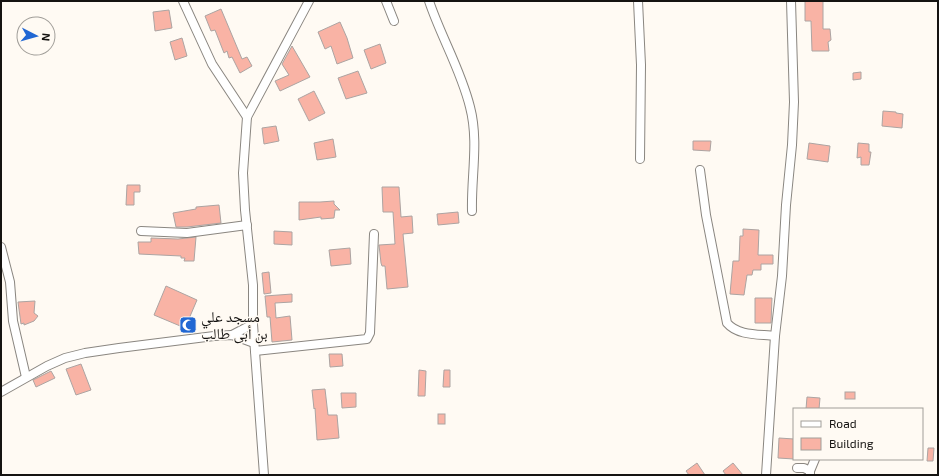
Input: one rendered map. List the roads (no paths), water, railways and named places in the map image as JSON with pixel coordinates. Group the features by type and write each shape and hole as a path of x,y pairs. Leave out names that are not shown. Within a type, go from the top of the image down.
{"street":[{"path":"183,1 212,64 247,117"},
{"path":"264,475 254,347 252,285 243,173 247,117 309,1"},
{"path":"386,1 394,21"},
{"path":"429,1 465,89 471,108 474,127 474,164 471,194 472,211"},
{"path":"638,1 641,65 640,159"},
{"path":"766,475 775,336 782,276 786,206 792,145 794,102 791,1"},
{"path":"700,170 706,215 727,323 732,329 739,332 775,336"},
{"path":"141,230 187,233 247,225"},
{"path":"232,335 254,347 367,338 370,333 374,234"},
{"path":"1,247 10,282 12,314 26,377"},
{"path":"1,392 26,377 65,358 193,338 232,335 253,324"},
{"path":"797,468 804,468 810,473 815,460"}],"place":[{"name":"مسجد علي بن أبى طالب","path":"188,325"}]}
